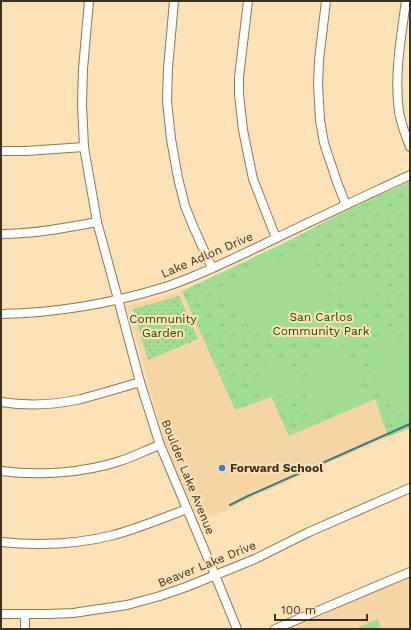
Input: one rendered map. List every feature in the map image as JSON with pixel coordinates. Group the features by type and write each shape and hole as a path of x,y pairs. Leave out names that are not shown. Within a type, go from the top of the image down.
{"street":[{"name":"Boulder Lake Avenue","path":"89,1 83,69 82,104 84,147 97,222 140,382 160,445 237,629"},
{"path":"174,1 168,68 167,101 171,139 185,206 212,268"},
{"path":"248,1 239,77 239,94 243,130 253,179 276,238"},
{"path":"326,1 319,60 318,85 320,120 324,143 346,205"},
{"path":"406,1 397,70 399,112 410,147"},
{"path":"1,151 26,152 84,147"},
{"name":"Lake Adlon Drive","path":"1,314 60,310 96,304 164,287 212,268 410,175"},
{"path":"1,234 25,233 97,222"},
{"path":"1,402 31,404 66,402 140,382"},
{"path":"1,471 43,474 87,469 119,461 160,445"},
{"name":"Beaver Lake Drive","path":"1,614 74,613 127,605 160,596 255,559 310,532 410,488"},
{"path":"1,542 62,543 100,538 140,527 187,509"},
{"path":"274,629 410,572"},
{"path":"25,614 25,629"}],"shaded area":[{"path":"182,291 235,410 271,397 289,436 375,399 388,437 248,499 201,523 180,480 164,440 127,306"},
{"path":"410,577 410,629 292,629 383,588"}],"green space":[{"name":"San Carlos Community Park","path":"408,182 410,183 410,428 388,437 375,399 289,436 271,397 235,410 182,291"},
{"path":"296,248 310,256 344,324 340,330 328,336 301,341 275,338 254,330 236,314 219,288"},
{"path":"365,274 376,297 346,311 336,288"},
{"name":"Community Garden","path":"179,296 198,339 148,360 133,309"},
{"path":"410,333 410,402 392,409 365,353"},
{"path":"341,341 363,389 358,399 315,421 307,401 307,381 315,361 322,351"},
{"path":"273,354 284,360 295,374 298,387 294,401 264,390 261,382"},
{"path":"378,619 381,629 355,629"}],"waterway":[{"path":"230,505 410,424"}],"place":[{"name":"Forward School","path":"222,468"}]}
